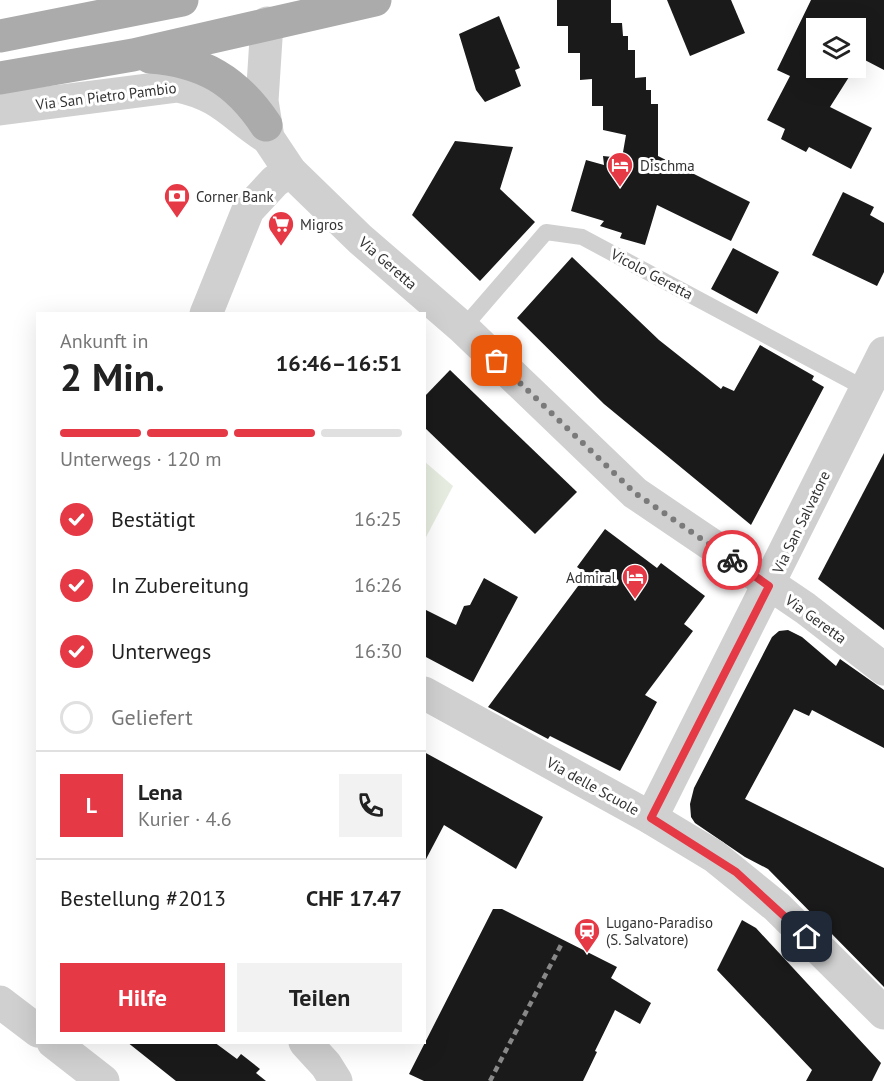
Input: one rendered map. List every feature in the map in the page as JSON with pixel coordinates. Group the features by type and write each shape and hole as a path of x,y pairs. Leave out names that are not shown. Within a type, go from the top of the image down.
{"main road":[{"path":"101,16 145,0"},
{"path":"0,36 182,0"},
{"path":"0,78 133,55 270,11 375,0"},
{"path":"133,55 195,63 215,74 256,110 267,131"}],"street":[{"path":"267,131 262,101 270,11"},
{"name":"Via San Pietro Pambio","path":"0,109 177,86 200,90 219,100 250,127 267,131"},
{"name":"Via Geretta","path":"267,131 290,171 360,239 463,328 635,493 769,586 805,608 884,669"},
{"path":"207,312 248,210 275,181 290,171"},
{"name":"Via San Salvatore","path":"651,818 884,353"},
{"name":"Via delle Scuole","path":"426,694 651,818 736,872 777,907 884,1013"},
{"path":"0,1002 36,1029"},
{"path":"56,1044 103,1081"},
{"path":"307,1044 326,1065 336,1081"}],"lane":[{"name":"Vicolo Geretta","path":"463,328 546,232 582,237 866,389"}],"shaded area":[{"path":"426,463 453,486 426,537"}],"building":[{"path":"557,0 611,0 611,23 622,23 623,36 628,36 628,50 635,50 635,78 646,77 646,90 651,90 651,104 658,104 658,156 750,202 731,241 657,205 645,245 620,238 622,233 600,226 604,221 571,211 586,160 604,165 603,156 622,158 626,135 603,130 603,106 592,106 592,79 580,80 580,53 568,53 568,26 557,26"},
{"path":"667,0 731,0 745,33 690,56"},
{"path":"811,0 884,0 884,70 866,61 866,18 806,18 806,78 849,78 830,107 872,128 851,169 809,147 806,152 781,139 785,129 767,120 790,76 777,70"},
{"path":"499,16 520,68 515,70 521,86 485,102 476,90 459,34"},
{"path":"455,141 513,147 500,189 535,222 480,281 412,215"},
{"path":"843,192 874,207 870,215 884,223 884,272 877,286 812,255"},
{"path":"733,248 779,272 757,314 711,289"},
{"path":"572,257 659,340 721,389 723,386 734,391 760,345 814,376 812,380 824,387 751,525 604,404 517,318"},
{"path":"450,370 577,492 535,534 426,429 426,395"},
{"path":"884,453 884,630 818,579"},
{"path":"605,529 657,568 661,563 705,596 684,624 693,631 645,695 657,702 620,771 550,736 548,739 488,707 587,574 577,567"},
{"path":"484,578 518,597 473,682 426,657 426,610 456,625 464,606 470,605"},
{"path":"788,630 802,637 836,666 840,659 884,690 884,748 812,710 809,716 794,709 745,799 884,868 884,987 768,869 745,857 695,823 691,817 690,804 694,788 772,637 779,631"},
{"path":"426,753 543,817 516,869 444,825 426,859"},
{"path":"493,909 502,909 617,967 611,978 651,1003 640,1024 615,1010 583,1081 424,1081 409,1074"},
{"path":"742,920 756,928 881,1063 872,1081 806,1081 812,1070 717,970"},
{"path":"130,1044 217,1044 237,1059 241,1054 260,1069 256,1073 266,1081 176,1081"}],"railway":[{"path":"490,1081 561,945"}],"way so far":[{"path":"497,361 635,493 732,560"}],"place":[{"name":"Dischma","path":"620,188"},
{"name":"Corner Bank","path":"177,219"},
{"name":"Migros","path":"281,247"},
{"name":"Admiral","path":"635,600"},
{"name":"Lugano-Paradiso (S. Salvatore)","path":"587,954"}],"route":[{"path":"732,560 769,586 651,818 736,872 777,907 807,937"}]}
